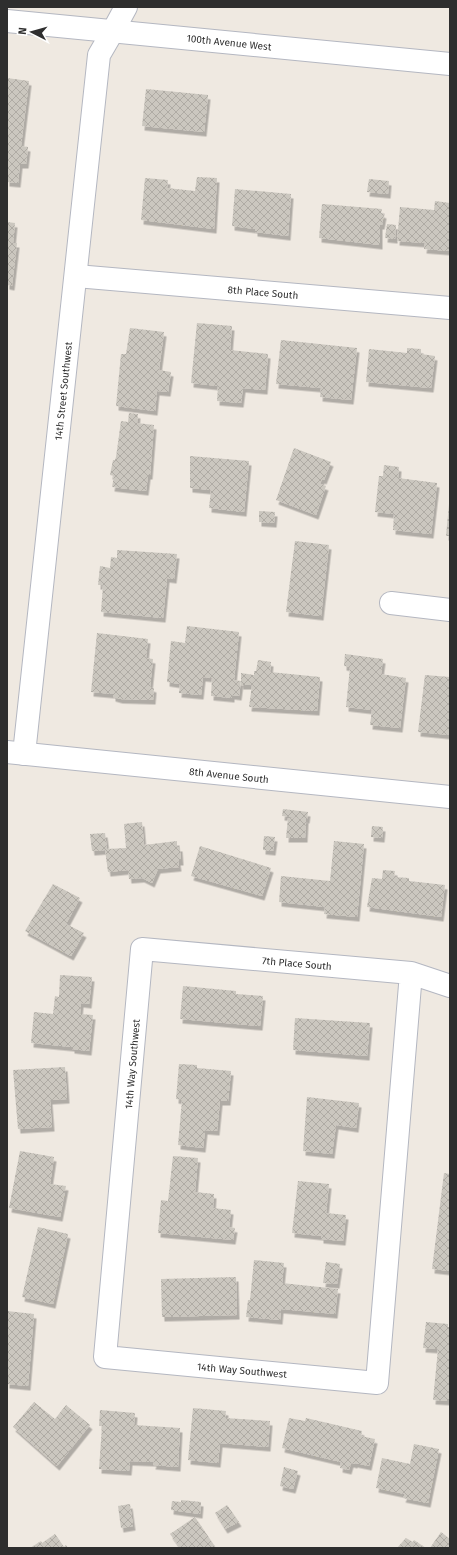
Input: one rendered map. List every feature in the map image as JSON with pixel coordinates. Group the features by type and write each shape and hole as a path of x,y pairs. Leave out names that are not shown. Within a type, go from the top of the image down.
{"street":[{"name":"14th Street Southwest","path":"15,753 76,276 99,55 126,7"},
{"name":"100th Avenue West","path":"7,21 450,64"},
{"name":"8th Place South","path":"76,276 450,308"},
{"path":"391,603 450,610"},
{"name":"8th Avenue South","path":"15,753 450,798"},
{"name":"7th Place South","path":"142,949 411,973 450,986"},
{"name":"14th Way Southwest","path":"142,949 106,1357 377,1383 411,973"}],"building":[{"path":"7,78 29,81 21,146 28,147 26,164 20,164 18,183 7,182"},
{"path":"146,89 208,95 204,132 142,126"},
{"path":"197,177 217,178 214,229 141,220 145,178 168,180 167,188 195,191"},
{"path":"369,179 389,181 388,194 367,192"},
{"path":"235,189 291,194 288,236 255,232 255,229 232,226"},
{"path":"435,201 450,203 450,251 424,249 425,243 397,241 400,207 434,210"},
{"path":"322,204 382,209 381,213 384,214 382,225 380,225 380,245 319,238"},
{"path":"7,222 15,223 13,243 17,243 12,286 7,285"},
{"path":"387,224 396,225 395,239 385,238"},
{"path":"197,323 232,326 230,350 268,354 265,390 243,388 241,403 217,401 218,386 191,383"},
{"path":"130,328 164,332 159,370 171,372 168,392 157,391 155,411 116,406 121,354 126,354"},
{"path":"281,340 357,348 351,400 320,397 321,388 276,384"},
{"path":"407,348 421,349 421,354 435,356 431,388 366,382 369,349 407,353"},
{"path":"129,413 138,414 137,423 154,425 150,475 148,475 146,491 112,487 114,476 110,475 113,460 115,460 116,457 121,421 128,422"},
{"path":"294,448 331,462 324,480 322,479 320,484 326,486 316,515 276,500"},
{"path":"190,456 249,461 244,512 209,508 211,490 190,488"},
{"path":"384,465 399,467 398,478 437,483 431,534 393,530 394,514 375,512 379,476 383,476"},
{"path":"449,504 450,536 446,536"},
{"path":"259,511 275,512 274,523 259,522"},
{"path":"295,541 329,545 321,616 286,612"},
{"path":"117,550 177,554 174,579 167,578 163,618 101,612 103,585 98,585 100,566 110,568 111,557 117,558"},
{"path":"187,626 239,632 234,680 241,681 239,696 232,695 232,698 211,696 212,678 203,677 201,695 179,693 180,684 167,682 171,641 185,643"},
{"path":"97,633 148,639 146,658 153,659 150,687 154,688 153,700 120,699 113,697 113,694 91,692"},
{"path":"345,654 383,659 381,674 406,678 400,728 370,725 372,710 346,707 350,667 344,666"},
{"path":"258,660 271,662 270,672 320,677 317,711 249,707 252,685 241,685 241,673 254,675"},
{"path":"425,675 450,677 450,735 418,732"},
{"path":"283,809 308,812 307,819 282,816"},
{"path":"288,818 306,819 305,838 286,838"},
{"path":"142,822 144,845 177,841 177,847 180,847 181,861 178,861 179,867 158,869 152,883 142,878 129,879 128,870 108,872 105,850 92,851 90,834 105,833 107,849 126,848 124,824"},
{"path":"372,826 383,827 382,838 371,837"},
{"path":"264,836 275,837 273,851 263,850"},
{"path":"334,841 364,844 357,917 324,914 325,907 279,902 281,876 330,881"},
{"path":"200,846 271,868 262,896 191,876"},
{"path":"383,870 395,871 394,877 409,878 409,881 445,885 441,917 367,907 372,878 382,879"},
{"path":"53,884 80,898 66,924 84,933 71,956 25,931"},
{"path":"60,975 92,977 89,1004 81,1003 80,1014 93,1015 89,1051 72,1049 72,1047 31,1043 34,1012 53,1014 55,996 59,997"},
{"path":"183,986 236,991 236,994 263,996 260,1026 180,1019"},
{"path":"295,1018 370,1023 367,1056 293,1050"},
{"path":"179,1064 197,1065 197,1068 231,1071 228,1101 220,1101 217,1131 205,1130 203,1148 178,1145 182,1100 176,1099"},
{"path":"65,1067 67,1099 50,1100 52,1127 18,1129 13,1070"},
{"path":"307,1097 359,1103 356,1128 336,1125 332,1154 303,1151"},
{"path":"20,1151 54,1157 50,1184 66,1186 60,1217 9,1208"},
{"path":"173,1156 198,1158 195,1192 214,1194 213,1208 231,1210 229,1227 235,1228 233,1240 158,1233 161,1200 168,1201"},
{"path":"444,1173 450,1174 450,1271 432,1269"},
{"path":"298,1181 329,1184 326,1213 346,1215 343,1241 321,1239 321,1236 292,1233"},
{"path":"38,1227 68,1234 53,1304 22,1297"},
{"path":"254,1260 284,1263 282,1283 338,1289 335,1314 281,1309 280,1320 246,1317 248,1300 250,1300"},
{"path":"326,1262 340,1264 337,1284 323,1283"},
{"path":"236,1277 237,1315 162,1317 161,1279"},
{"path":"7,1311 34,1314 28,1386 7,1384"},
{"path":"426,1322 448,1324 448,1327 450,1327 450,1401 433,1400 438,1349 423,1348"},
{"path":"34,1402 55,1419 66,1405 90,1425 57,1466 13,1427"},
{"path":"193,1408 226,1411 225,1418 270,1421 268,1447 220,1443 218,1463 188,1460"},
{"path":"100,1410 135,1413 134,1425 180,1428 178,1467 153,1465 154,1462 130,1461 129,1471 99,1469 102,1426 99,1426"},
{"path":"289,1418 305,1421 306,1418 362,1431 361,1436 375,1439 369,1466 351,1463 349,1470 340,1468 341,1462 282,1448"},
{"path":"414,1444 439,1449 428,1503 403,1498 405,1494 376,1488 382,1458 410,1464"},
{"path":"284,1467 298,1471 293,1489 280,1486"},
{"path":"181,1500 201,1502 200,1514 171,1510 172,1501 181,1502"},
{"path":"130,1504 133,1526 121,1528 118,1506"},
{"path":"227,1505 239,1522 225,1529 215,1513"},
{"path":"195,1517 216,1548 180,1548 170,1534"},
{"path":"441,1532 450,1539 450,1548 430,1548"},
{"path":"55,1534 64,1547 66,1545 68,1548 30,1548 41,1541 42,1543"},
{"path":"406,1538 413,1542 414,1540 426,1548 397,1548"}]}
